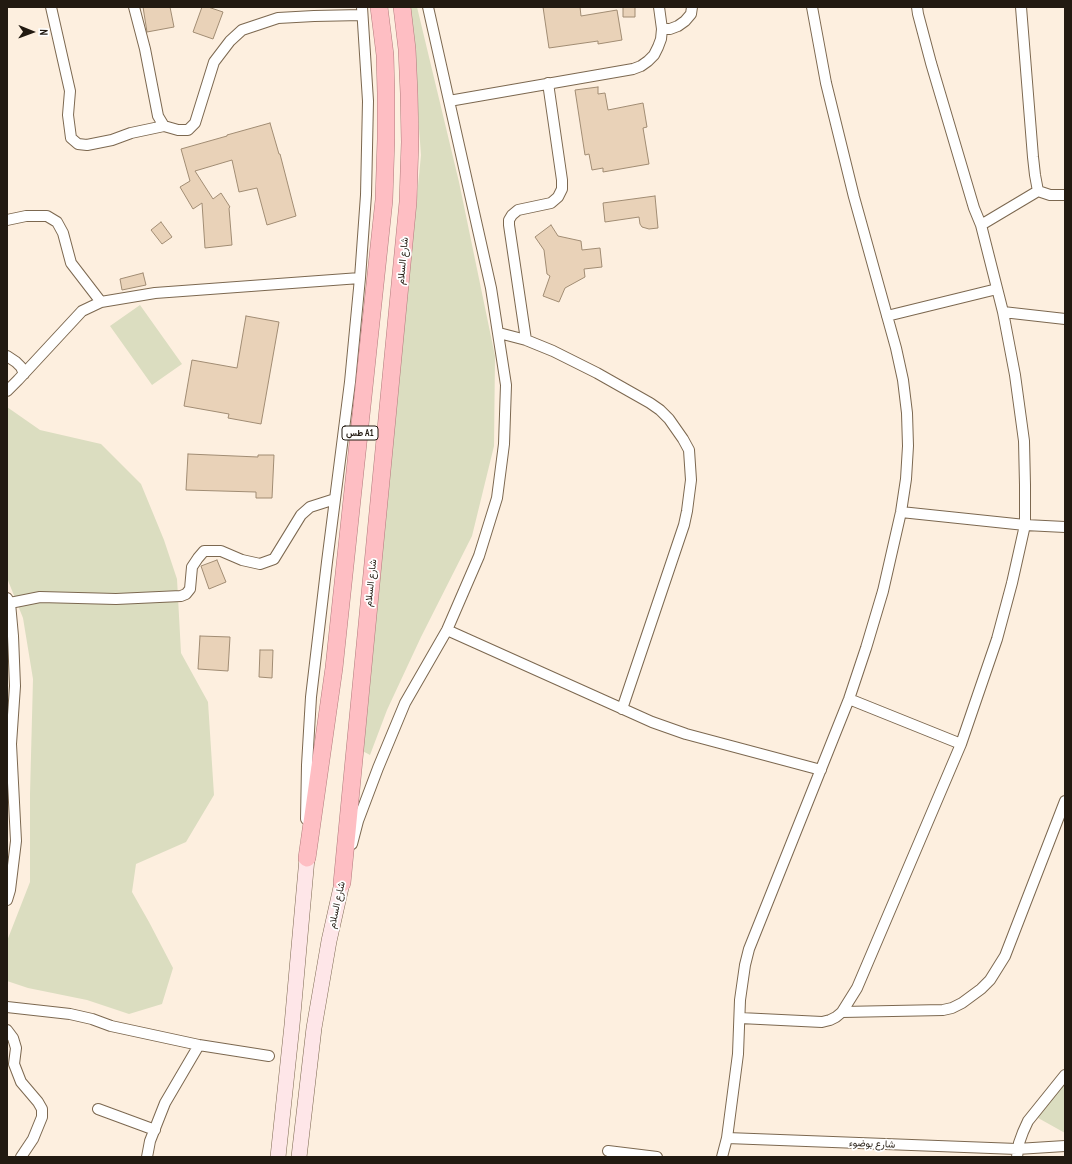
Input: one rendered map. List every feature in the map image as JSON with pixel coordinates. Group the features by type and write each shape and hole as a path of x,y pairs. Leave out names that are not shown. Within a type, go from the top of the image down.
{"highway":[{"name":"طس A1","path":"307,858 334,668 384,200 386,93 379,7"},
{"name":"شارع السلام","path":"342,883 408,202 410,142 409,93 402,7"}],"main road":[{"path":"278,1157 307,858"},
{"name":"شارع السلام","path":"299,1157 314,1028 329,941 342,883"}],"street":[{"path":"52,7 70,91 68,115 71,138 78,144 87,145 164,126 178,130 188,130 195,123 214,62 230,41 242,30 278,18 362,11 368,101 366,195 350,382 311,696 308,731 306,799 307,858"},
{"path":"134,7 146,49 158,116 164,126"},
{"path":"342,883 358,821 405,703 447,630 479,556 497,498 504,444 506,385 499,333 491,288 428,7"},
{"path":"449,100 633,69 641,66 654,55 661,39 662,29 659,7"},
{"path":"662,29 670,29 685,21 690,14 692,7"},
{"path":"722,1157 727,1138 738,1054 742,982 749,949 849,699 883,591 901,512 906,479 908,446 907,413 903,380 896,348 854,197 826,83 812,7"},
{"path":"740,1018 822,1022 830,1020 842,1012 857,988 961,744 997,639 1012,583 1025,525 1026,484 1024,441 1015,375 1003,312 981,224 974,208 931,63 917,7"},
{"path":"1020,7 1033,156 1038,191"},
{"path":"526,340 509,220 518,210 551,203 558,197 562,189 548,83"},
{"path":"981,224 1038,191 1050,195 1065,195"},
{"path":"7,220 26,216 47,216 57,222 63,233 71,263 101,302"},
{"path":"7,391 82,311 101,302 155,293 360,278"},
{"path":"887,316 997,289"},
{"path":"1003,312 1065,319"},
{"path":"499,333 526,340 576,362 619,384 650,403 669,419 680,434 688,450 691,480 686,518 622,709"},
{"path":"7,356 16,362 24,374"},
{"path":"8,893 16,841 9,743 13,636 9,600 40,597 116,599 181,596 186,594 190,589 192,567 204,551 221,551 242,560 260,564 274,560 301,516 310,507 335,499"},
{"path":"901,512 1025,525 1065,527"},
{"path":"447,630 652,722 686,734 821,770"},
{"path":"849,699 961,744"},
{"path":"842,1012 943,1010 952,1008 962,1003 981,989 994,975 1006,956 1065,801"},
{"path":"7,1007 70,1014 92,1019 111,1026 199,1045 269,1056"},
{"path":"7,1030 13,1038 16,1048 14,1064 21,1082 42,1109 42,1117 33,1139 21,1157"},
{"path":"147,1157 150,1141 165,1103 199,1045"},
{"path":"1017,1153 1028,1121 1065,1075"},
{"path":"98,1109 155,1130"},
{"name":"شارع بوضوء","path":"727,1138 1017,1153 1065,1146"},
{"path":"608,1151 657,1157"}],"green space":[{"path":"410,7 417,7 459,182 495,356 494,446 472,536 421,637 387,710 370,755 357,748 396,411 421,155"},
{"path":"140,305 182,364 152,385 110,326"},
{"path":"7,407 40,430 101,444 141,484 164,540 177,579 181,653 208,702 214,795 186,842 136,864 132,892 173,968 162,1004 129,1014 87,1000 28,988 7,981 7,941 30,882 30,794 33,679 23,618 7,578"},
{"path":"1065,1072 1065,1133 1031,1114"}],"building":[{"path":"143,7 170,7 174,27 147,32"},
{"path":"202,7 208,7 223,12 213,39 193,32"},
{"path":"543,7 580,7 581,16 617,10 622,40 598,44 598,41 549,48"},
{"path":"623,7 635,7 635,17 623,17"},
{"path":"598,87 598,94 605,93 608,110 643,103 647,127 643,128 649,164 603,172 603,168 592,170 589,154 585,155 575,90"},
{"path":"270,123 280,154 296,216 267,225 257,188 239,192 232,160 195,171 213,199 221,193 230,207 232,245 205,248 202,203 193,209 180,187 190,181 181,149"},
{"path":"655,196 658,228 649,229 642,227 639,217 605,222 603,203"},
{"path":"161,222 172,237 162,244 151,230"},
{"path":"551,225 558,236 581,241 582,250 600,248 602,267 584,269 585,277 565,288 559,302 543,296 550,276 547,274 544,250 535,237"},
{"path":"143,273 146,285 122,290 120,279"},
{"path":"246,316 279,322 261,424 228,418 229,414 184,406 192,360 237,368"},
{"path":"188,454 258,457 258,455 274,455 272,498 256,498 256,492 186,490"},
{"path":"217,560 226,582 209,589 201,566"},
{"path":"200,636 230,637 228,671 198,669"},
{"path":"260,650 273,650 272,678 259,677"}]}
